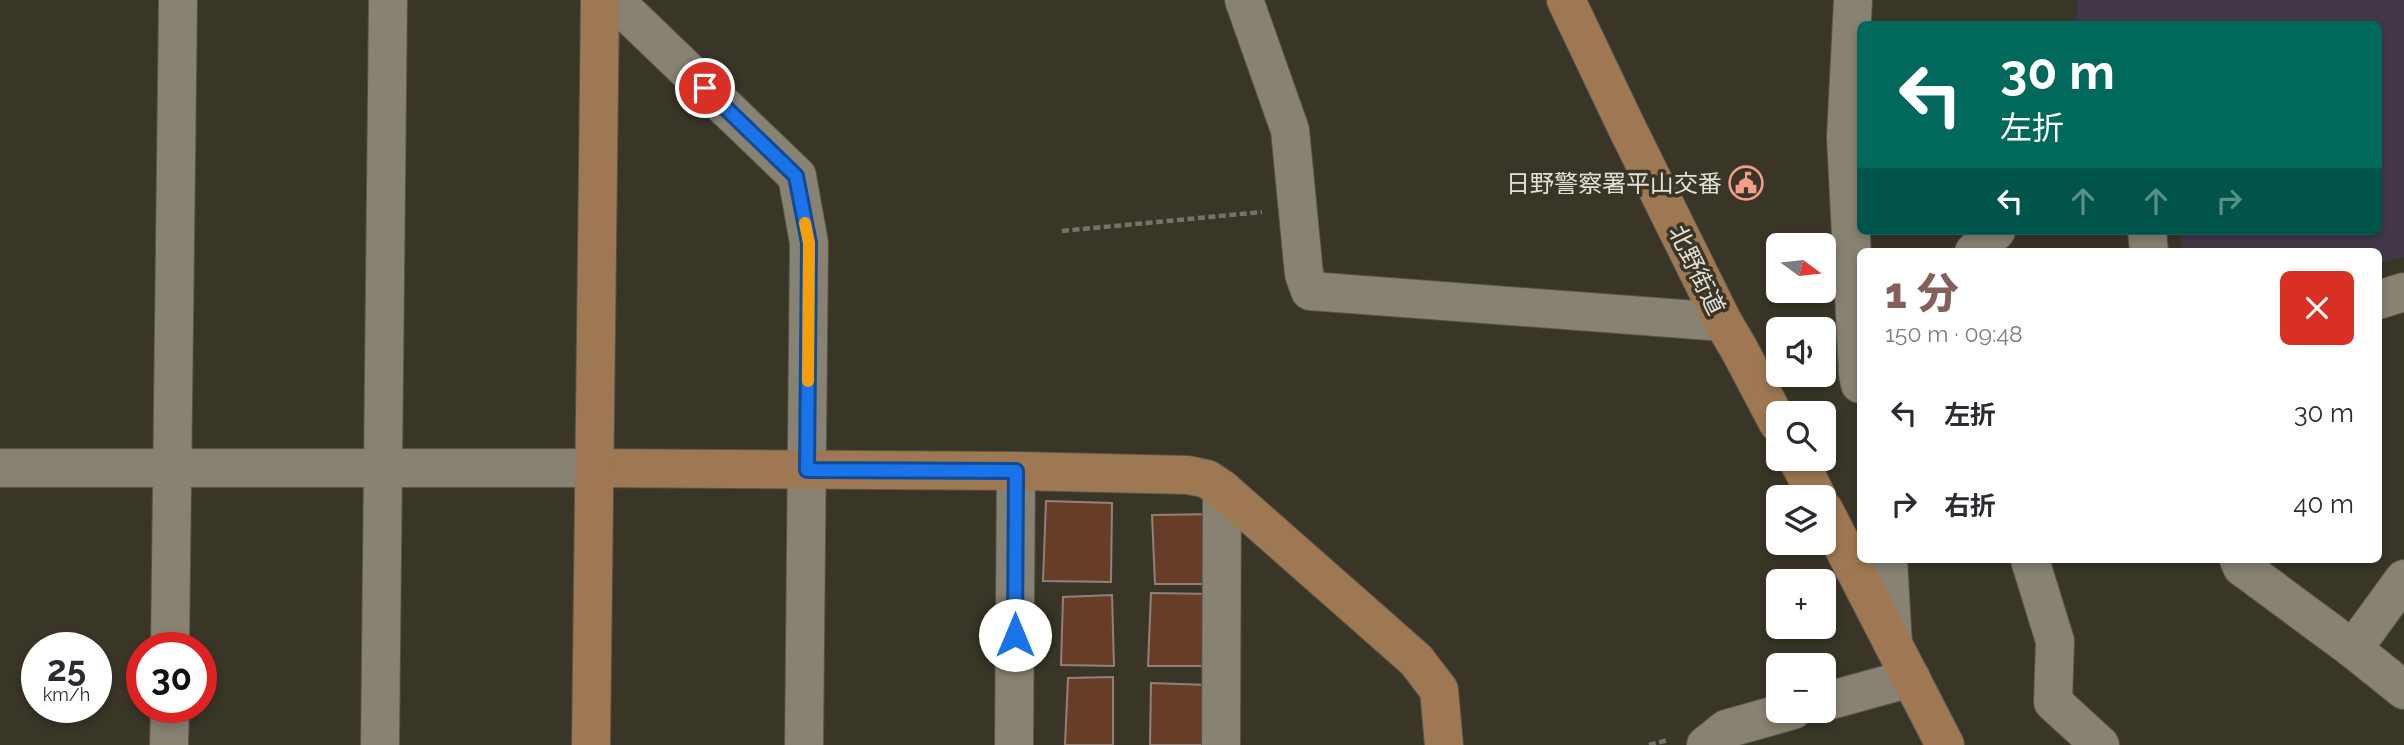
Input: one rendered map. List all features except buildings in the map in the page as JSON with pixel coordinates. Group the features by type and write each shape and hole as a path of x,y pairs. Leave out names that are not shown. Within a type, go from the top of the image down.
{"street":[{"path":"170,632 178,0"},
{"path":"380,745 388,0"},
{"path":"591,745 600,0"},
{"path":"614,0 796,176 809,243 804,745"},
{"path":"1244,0 1290,130 1304,274 1310,291 1723,322"},
{"name":"北野街道","path":"1566,0 1723,322 1766,401"},
{"path":"1853,0 1846,137 1857,354"},
{"path":"1978,248 1992,235"},
{"path":"2382,299 2404,292"},
{"path":"0,468 594,468 1188,475 1207,479 1222,489 1416,660 1439,690 1444,745"},
{"path":"1014,745 1016,471"},
{"path":"1221,745 1222,489"},
{"path":"1836,533 1945,745"},
{"path":"1888,563 1893,644"},
{"path":"2031,563 2055,641 2053,702 2100,745"},
{"path":"2240,563 2242,567 2404,690"},
{"path":"2353,649 2404,579"},
{"path":"1836,699 1910,678"},
{"path":"1706,745 1726,729 1766,718"},
{"path":"169,745 170,723"}],"path":[{"path":"1062,231 1297,209"}],"shaded area":[{"path":"2077,0 2404,0 2404,257 2382,263 2382,248 2182,248 2180,235 2382,235 2382,21 2076,21"}],"slow traffic":[{"path":"805,223 809,243 808,381"}],"place":[{"name":"日野警察署平山交番","path":"1746,183"}],"route":[{"path":"705,88 796,176 809,243 807,470 1016,471 1015,635"}]}
